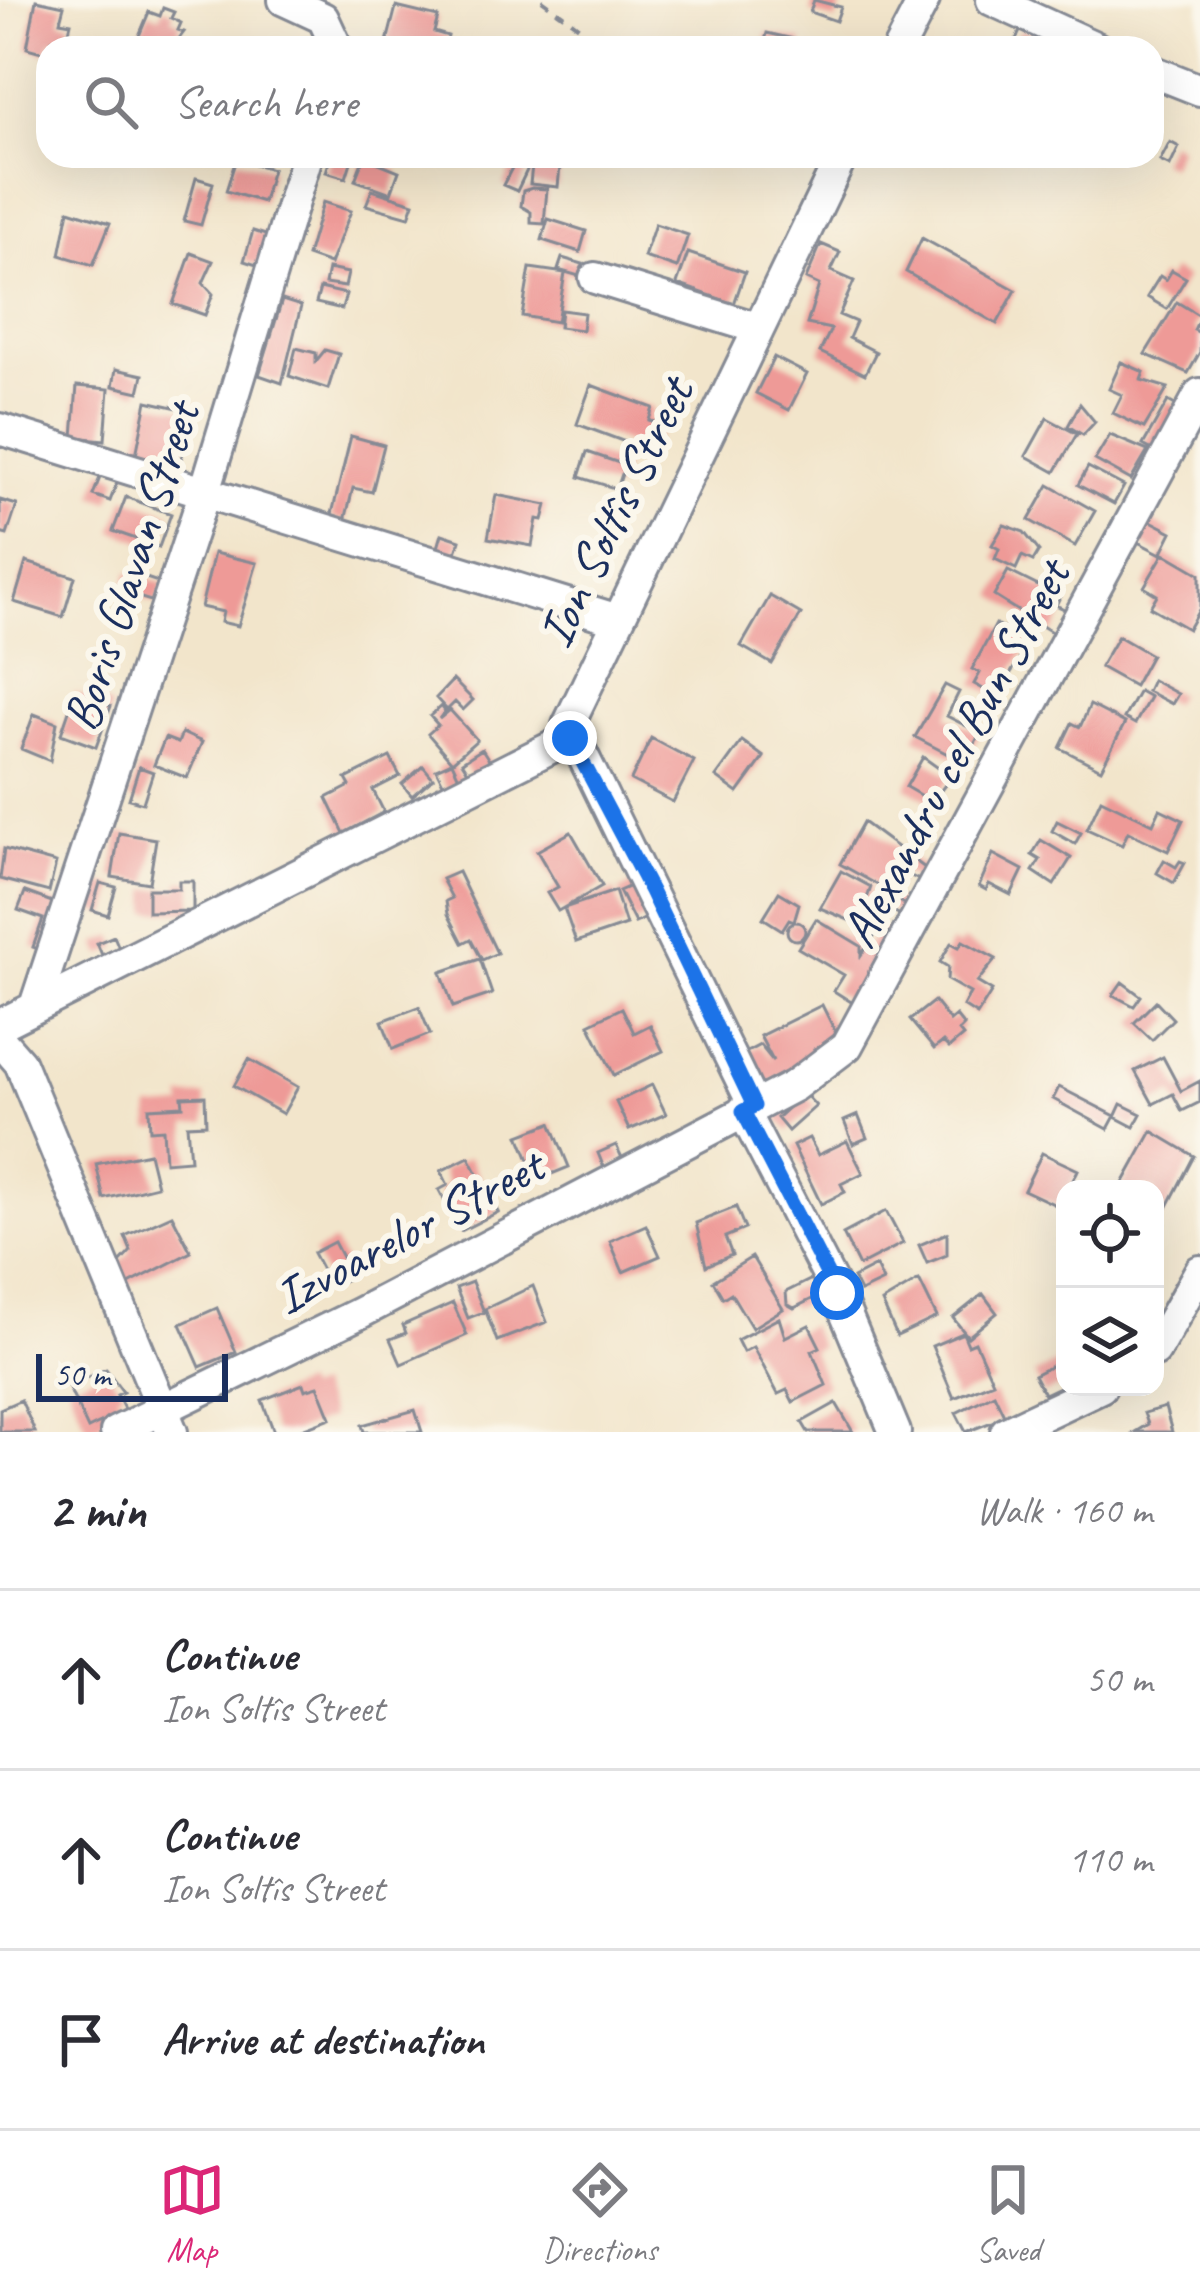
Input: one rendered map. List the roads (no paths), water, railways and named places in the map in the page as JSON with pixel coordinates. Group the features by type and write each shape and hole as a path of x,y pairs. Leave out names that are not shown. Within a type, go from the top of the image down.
{"street":[{"path":"284,0 323,19 332,36"},
{"path":"905,36 924,0"},
{"path":"992,0 1071,36"},
{"path":"1164,76 1200,90"},
{"name":"Boris Glavan Street","path":"36,1003 205,491 303,168"},
{"name":"Ion Soltîs Street","path":"570,738 570,712 833,168"},
{"path":"596,278 757,328"},
{"name":"Alexandru cel Bun Street","path":"748,1109 826,1065 864,1022 1200,394"},
{"path":"0,429 615,619"},
{"path":"0,1024 570,738 651,891 896,1432"},
{"path":"0,1040 20,1063 167,1421"},
{"name":"Izvoarelor Street","path":"116,1432 167,1421 748,1109"},
{"path":"1164,1335 1200,1271"},
{"path":"1006,1432 1082,1396"}]}
